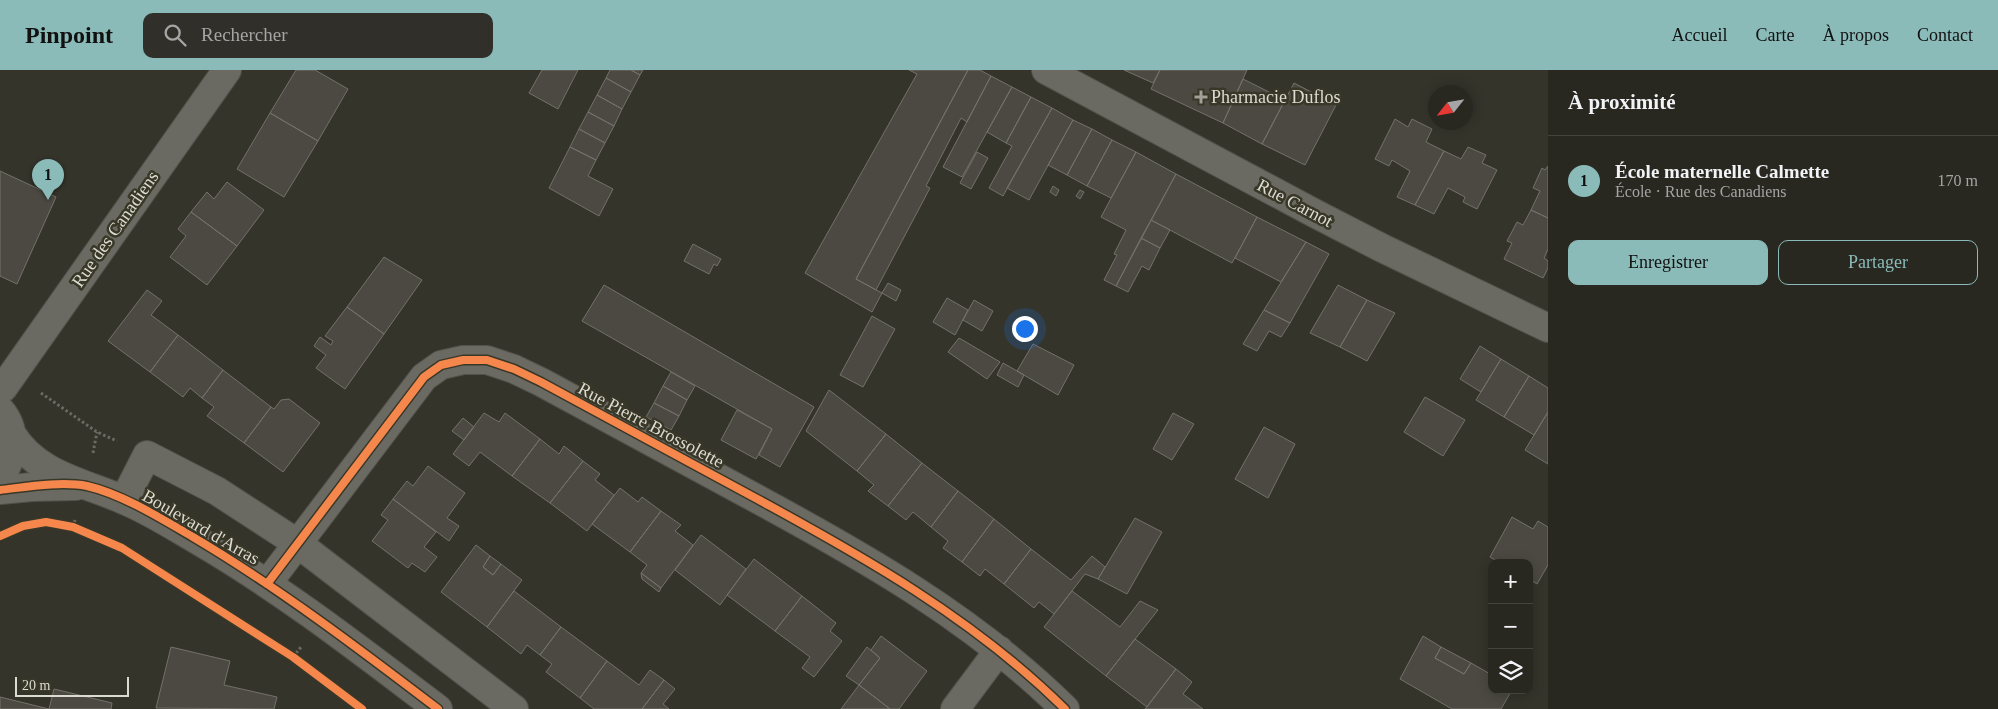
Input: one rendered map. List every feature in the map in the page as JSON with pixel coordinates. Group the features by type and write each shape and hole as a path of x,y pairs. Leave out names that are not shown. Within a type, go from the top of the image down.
{"street":[{"name":"Rue des Canadiens","path":"5,402 228,70"},
{"name":"Rue Carnot","path":"1046,70 1382,248 1548,328"},
{"name":"Rue Pierre Brossolette","path":"267,584 424,377 440,365 463,360 487,360 514,369 541,382 822,534 924,595 999,650 1065,709"},
{"path":"0,477 11,455 5,402"},
{"name":"Boulevard d'Arras","path":"5,402 17,443 35,461 51,472 124,500 179,529 321,620 438,709"},
{"path":"124,500 147,455 217,491 297,543 514,709"},
{"name":"Boulevard d'Arras","path":"0,490 48,486 86,486"},
{"path":"955,709 999,650"}],"path":[{"path":"5,402 97,432 147,455"},
{"path":"66,526 81,530"},
{"path":"285,652 301,663"}],"building":[{"path":"296,70 315,70 348,89 318,141 270,113"},
{"path":"542,70 578,70 558,109 529,93"},
{"path":"610,70 631,70 640,75 631,92 606,78"},
{"path":"631,70 643,70 640,75"},
{"path":"909,70 968,70 856,279 882,293 872,312 805,273 917,74"},
{"path":"968,70 980,70 991,76 967,122 961,118 926,186 930,188 876,290 856,279"},
{"path":"1124,70 1160,70 1153,83"},
{"name":"Pharmacie Duflos","path":"1160,70 1247,70 1223,123 1151,89"},
{"path":"991,76 1012,87 962,177 943,167"},
{"path":"606,78 631,92 622,109 597,95"},
{"path":"1243,79 1285,100 1262,144 1223,123"},
{"path":"1294,83 1336,105 1305,165 1262,144"},
{"path":"1012,87 1031,97 1006,143 987,132"},
{"path":"597,95 622,109 614,126 588,112"},
{"path":"1031,97 1052,108 1003,196 989,188 1012,146 1006,143"},
{"path":"1052,108 1073,120 1029,200 1007,188"},
{"path":"588,112 614,126 605,143 579,129"},
{"path":"270,113 318,141 284,197 237,169"},
{"path":"1395,119 1408,127 1412,119 1428,127 1428,130 1432,130 1426,142 1444,151 1415,205 1397,197 1410,171 1392,160 1389,166 1375,159"},
{"path":"1073,120 1092,129 1067,175 1048,165"},
{"path":"579,129 605,143 596,160 570,147"},
{"path":"1092,129 1112,140 1087,186 1067,175"},
{"path":"1112,140 1136,152 1111,198 1087,186"},
{"path":"570,147 596,160 588,176 613,189 599,216 549,188"},
{"path":"1468,147 1486,155 1482,163 1497,170 1477,209 1463,202 1465,197 1448,188 1434,214 1415,205 1444,151 1461,159"},
{"path":"977,152 988,158 971,189 960,183"},
{"path":"1136,152 1176,174 1116,286 1104,280 1117,255 1114,254 1126,230 1101,217"},
{"path":"1548,166 1548,218 1531,210 1540,191 1533,188 1542,168 1545,170"},
{"path":"0,171 56,197 17,284 0,276"},
{"path":"1176,174 1257,217 1232,263 1151,220"},
{"path":"227,182 264,210 237,246 191,212 207,192 214,199"},
{"path":"1053,186 1059,190 1056,196 1050,192"},
{"path":"1080,190 1084,192 1080,199 1076,196"},
{"path":"1531,210 1548,218 1548,249 1544,258 1548,261 1548,268 1543,278 1504,259 1512,243 1507,241 1517,222 1523,225"},
{"path":"191,212 237,246 207,285 170,257 186,236 178,229"},
{"path":"1257,217 1306,242 1281,282 1235,258"},
{"path":"1151,220 1170,230 1160,248 1141,238"},
{"path":"1141,238 1160,248 1149,270 1142,266 1128,292 1116,286"},
{"path":"1306,242 1329,254 1290,323 1264,310"},
{"path":"693,244 721,259 717,266 714,264 709,274 684,261"},
{"path":"384,257 422,280 384,334 347,307"},
{"path":"888,283 901,290 896,301 882,293"},
{"path":"604,285 814,407 780,467 759,455 772,429 582,321"},
{"path":"1338,285 1367,300 1340,347 1310,333"},
{"path":"147,290 162,301 151,315 178,335 150,372 108,341"},
{"path":"947,298 968,310 955,335 933,322"},
{"path":"974,300 993,311 982,331 963,320"},
{"path":"1367,300 1395,313 1367,361 1340,347"},
{"path":"347,307 384,334 345,389 316,368 326,355 314,346 320,337 331,345 333,341 325,336"},
{"path":"1264,310 1290,323 1281,337 1269,331 1257,351 1243,344"},
{"path":"872,316 895,329 863,387 840,375"},
{"path":"178,335 223,370 202,398 190,388 183,397 150,372"},
{"path":"959,338 1000,362 987,379 948,352"},
{"path":"1033,344 1074,365 1058,395 1017,371"},
{"path":"1480,346 1501,359 1481,392 1460,379"},
{"path":"1501,359 1529,376 1504,417 1476,400"},
{"path":"1003,363 1024,375 1018,387 997,375"},
{"path":"223,370 271,407 244,443 207,416 214,407 202,398"},
{"path":"671,372 695,386 687,400 663,386"},
{"path":"1529,376 1548,388 1548,412 1534,435 1504,417"},
{"path":"663,386 687,400 679,416 654,403"},
{"path":"829,390 886,434 857,471 806,431"},
{"path":"1425,397 1465,420 1443,456 1404,432"},
{"path":"289,399 320,423 283,472 244,443 271,407 274,409 281,400"},
{"path":"654,403 679,416 671,430 646,417"},
{"path":"737,410 772,429 756,459 721,440"},
{"path":"1548,412 1548,464 1525,450"},
{"path":"484,413 499,422 505,413 540,439 512,476 480,452 469,466 453,454"},
{"path":"1173,413 1194,424 1172,460 1153,449"},
{"path":"463,418 474,427 464,440 452,431"},
{"path":"1264,427 1295,444 1268,498 1235,479"},
{"path":"886,434 922,463 888,506 868,491 874,485 857,471"},
{"path":"540,439 559,454 564,446 583,461 550,503 512,476"},
{"path":"583,461 600,474 595,480 614,495 587,531 550,503"},
{"path":"922,463 958,491 931,527 913,512 906,520 888,506"},
{"path":"428,466 465,493 447,518 459,526 449,541 393,499 407,481 413,486"},
{"path":"620,488 638,502 642,497 661,511 630,552 592,524"},
{"path":"958,491 994,519 962,562 943,548 948,541 931,527"},
{"path":"393,499 436,532 424,547 437,557 425,572 412,563 408,568 372,541 388,520 381,515"},
{"path":"661,511 681,525 675,531 693,545 661,588 641,573 647,565 630,552"},
{"path":"1512,517 1533,529 1538,521 1548,527 1548,565 1537,584 1533,582 1533,559 1493,559 1490,557"},
{"path":"1135,518 1162,532 1127,594 1098,579"},
{"path":"994,519 1031,549 1004,584 985,569 980,576 962,562"},
{"path":"701,535 746,569 720,605 675,570"},
{"path":"476,545 490,556 483,567 493,575 501,564 522,580 487,627 441,592"},
{"path":"1031,549 1071,580 1092,556 1105,567 1098,579 1085,574 1054,614 1039,602 1034,608 1004,584"},
{"path":"490,556 501,564 493,575 483,567"},
{"path":"754,559 802,596 775,631 727,595"},
{"path":"641,573 661,588 659,592 642,579"},
{"path":"514,591 561,627 540,655 527,645 521,654 487,627"},
{"path":"1072,591 1120,627 1140,601 1158,610 1106,676 1044,627"},
{"path":"802,596 836,623 830,631 842,641 814,677 802,668 810,657 775,631"},
{"path":"561,627 607,661 580,698 546,672 552,664 540,655"},
{"path":"881,636 927,671 899,709 890,709 859,685 880,658 871,650"},
{"path":"1423,636 1441,647 1435,658 1464,674 1471,663 1488,673 1488,694 1510,694 1501,709 1452,709 1400,679"},
{"path":"1135,639 1176,669 1147,707 1106,676"},
{"path":"171,647 230,661 224,685 277,697 274,709 156,708"},
{"path":"867,647 880,658 859,685 846,676"},
{"path":"1441,647 1471,663 1464,674 1435,658"},
{"path":"607,661 639,685 650,670 664,680 642,709 594,709 580,698"},
{"path":"1176,669 1192,682 1183,694 1203,709 1145,709"},
{"path":"664,680 675,689 663,704 669,709 642,709"},
{"path":"859,685 890,709 841,709"},
{"path":"54,689 112,703 111,709 49,709"},
{"path":"0,697 49,709 0,709"}],"cycle path":[{"path":"267,584 424,377 441,365 463,360 487,360 514,369 541,382 790,517 874,565 954,617 993,646 1030,676 1065,709"},
{"path":"0,490 44,485 66,484 87,486 114,495 142,508 225,557 287,598 438,709"},
{"path":"0,536 23,526 46,522 73,527 122,548 293,657 362,709"}],"place":[{"name":"Pharmacie Duflos","path":"1201,97"},
{"name":"École maternelle Calmette","path":"48,200"}]}
